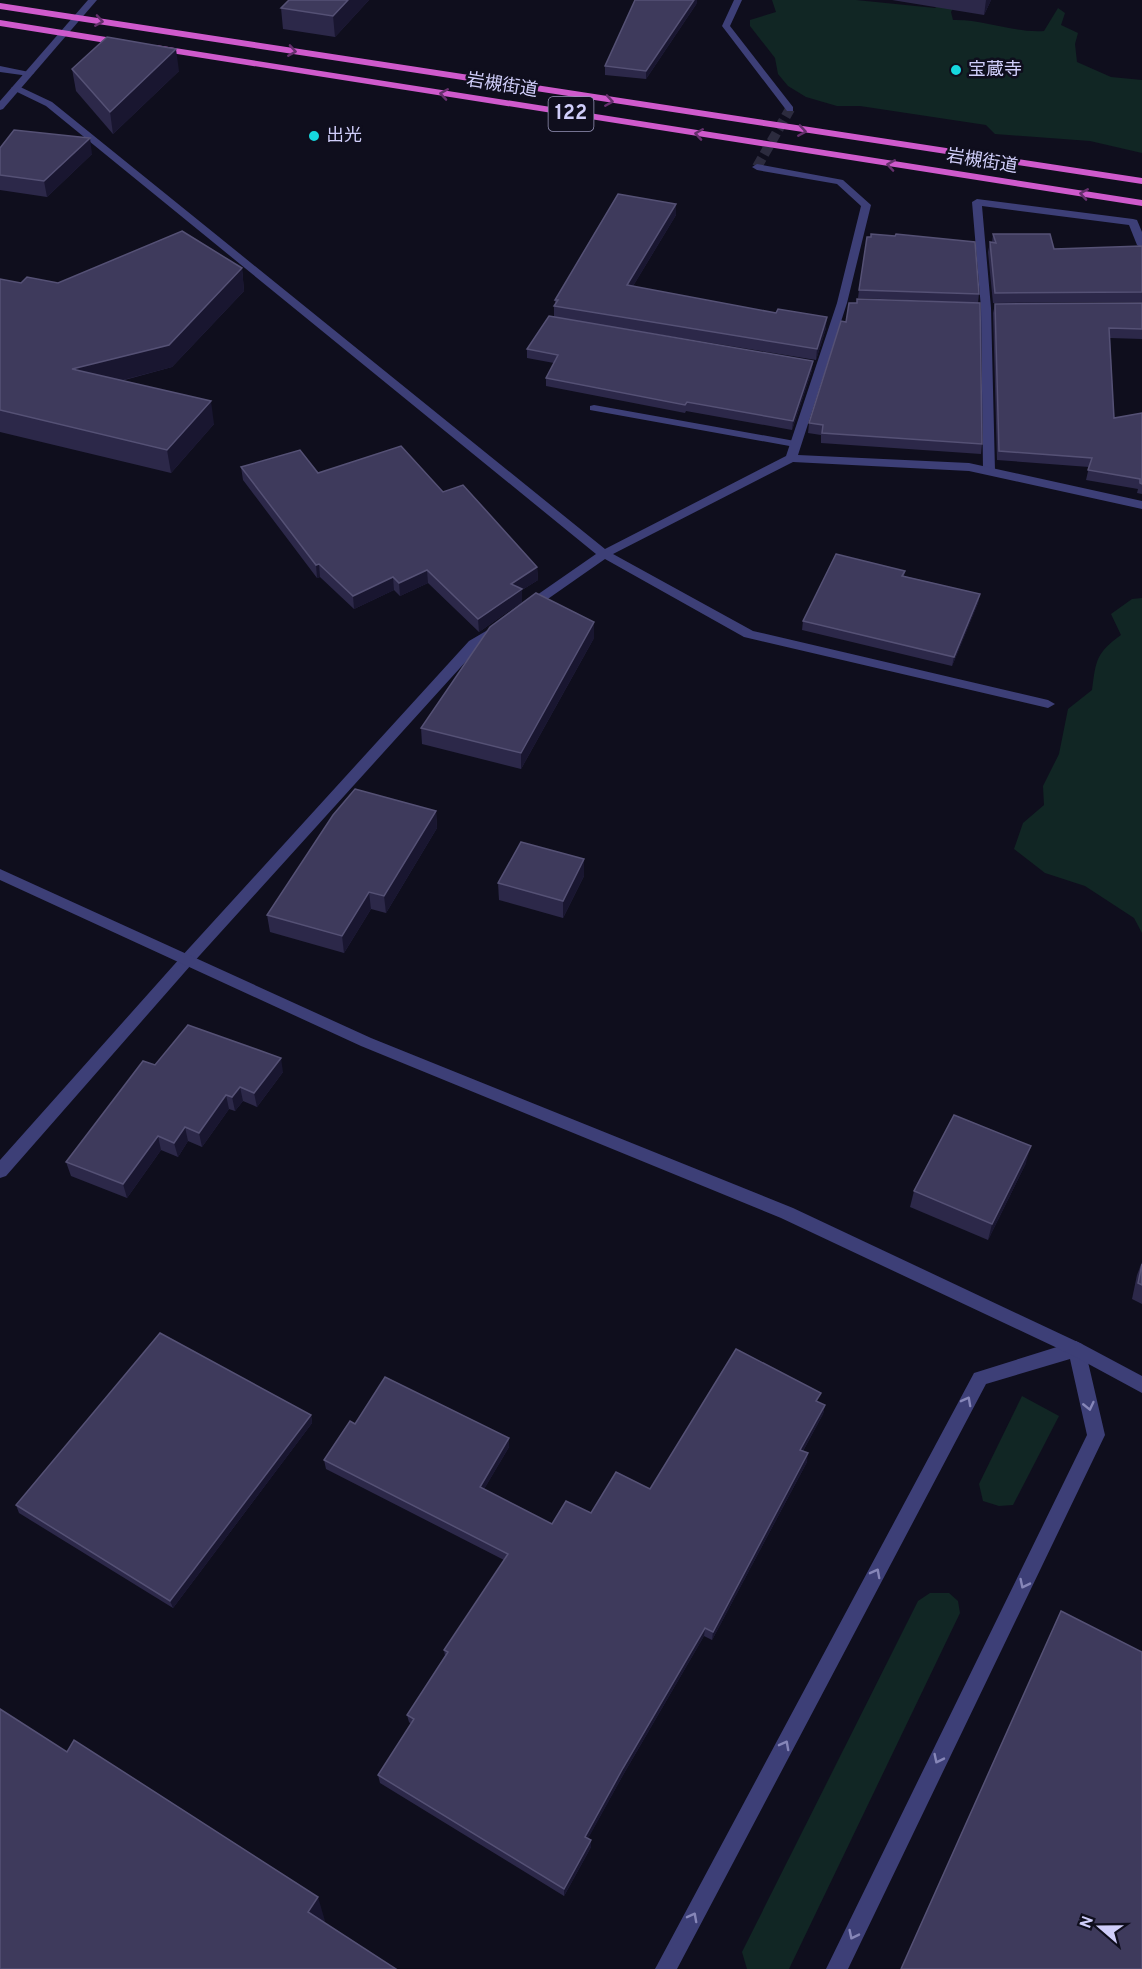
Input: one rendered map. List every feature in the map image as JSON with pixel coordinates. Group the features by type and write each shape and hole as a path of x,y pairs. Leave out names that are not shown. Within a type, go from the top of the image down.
{"highway":[{"name":"岩槻街道","path":"0,6 1142,181"},
{"path":"0,23 133,44"},
{"name":"岩槻街道","path":"145,46 1142,203"}],"street":[{"path":"0,106 93,0"},
{"path":"738,0 726,26 790,109"},
{"path":"0,69 29,72"},
{"path":"16,88 49,104 604,554 749,634 1048,704"},
{"path":"757,167 840,182 866,205 842,303 817,365 790,458"},
{"path":"989,471 991,308 977,202 1133,222 1142,245"},
{"path":"842,303 854,303"},
{"path":"974,307 991,308"},
{"path":"594,408 795,444"},
{"path":"0,1171 186,961 474,644 604,554 790,458 969,467 1142,505"},
{"path":"0,874 366,1042 787,1213 1076,1349 1142,1386"},
{"path":"666,1969 980,1378 1076,1349"},
{"path":"837,1969 1096,1435 1076,1349"}],"green space":[{"name":"宝蔵寺","path":"772,0 856,0 935,8 941,3 954,6 951,12 953,20 1032,31 1044,31 1058,8 1065,13 1061,25 1078,33 1075,44 1077,62 1111,77 1142,80 1142,153 1090,141 995,134 986,125 860,106 837,106 806,97 788,86 778,74 775,58 750,26 750,20 776,12"},
{"path":"1142,598 1142,933 1134,918 1085,886 1045,873 1014,849 1023,823 1044,805 1043,786 1059,754 1068,709 1092,690 1095,671 1102,652 1121,635 1111,614 1132,599"},
{"path":"1022,1396 1059,1416 1013,1505 999,1506 983,1501 979,1484"},
{"path":"930,1593 949,1593 958,1601 960,1613 789,1969 747,1969 742,1952 918,1601"}],"building":[{"path":"289,0 348,0 333,16 281,8"},
{"path":"635,0 694,0 646,71 605,66"},
{"path":"107,37 176,49 110,112 72,69"},
{"path":"14,130 90,138 44,181 0,175 0,148"},
{"path":"618,194 676,204 627,285 776,313 778,309 827,317 817,349 554,306 558,300 555,300"},
{"path":"182,231 242,268 169,345 72,369 211,401 167,450 0,410 0,279 21,283 27,277 58,283"},
{"path":"871,234 895,236 896,234 975,242 979,294 859,290 867,237 871,237"},
{"path":"993,234 1050,234 1054,249 1142,246 1142,292 995,293 990,242 996,243"},
{"path":"857,299 980,303 982,444 822,433 823,425 809,423 841,321 846,322 849,303 857,303"},
{"path":"1142,303 1142,329 1109,328 1114,418 1142,413 1142,484 1140,479 1088,470 1092,458 999,451 995,304"},
{"path":"549,316 813,361 793,421 687,402 685,405 546,378 558,355 527,349"},
{"path":"401,446 443,492 463,485 537,567 511,584 522,589 478,619 427,570 399,583 393,577 353,596 319,564 316,565 241,467 300,450 318,473"},
{"path":"836,554 905,571 902,576 980,594 954,657 803,621"},
{"path":"536,593 594,622 521,753 421,728 490,627"},
{"path":"355,789 436,811 384,896 369,892 342,936 267,915 333,815"},
{"path":"521,842 584,859 563,901 498,883"},
{"path":"188,1025 281,1058 254,1093 240,1087 232,1097 226,1095 199,1133 185,1127 174,1143 158,1136 123,1184 66,1162 143,1061 155,1065"},
{"path":"954,1115 1031,1146 992,1224 914,1191"},
{"path":"1142,1264 1142,1285 1138,1283"},
{"path":"160,1333 311,1415 170,1601 16,1505"},
{"path":"736,1349 821,1393 816,1401 825,1405 800,1450 808,1453 713,1632 705,1628 623,1768 585,1837 591,1840 564,1889 378,1775 414,1719 407,1715 448,1652 444,1650 508,1554 324,1460 350,1421 355,1424 385,1377 509,1438 480,1487 552,1524 566,1501 591,1513 616,1472 650,1489"},
{"path":"1061,1611 1142,1652 1142,1969 901,1969"},
{"path":"0,1709 67,1752 74,1740 318,1897 308,1912 396,1969 0,1969"}],"tunnel":[{"path":"757,167 790,109"}],"place":[{"name":"宝蔵寺","path":"956,70"},
{"name":"出光","path":"314,136"}]}
